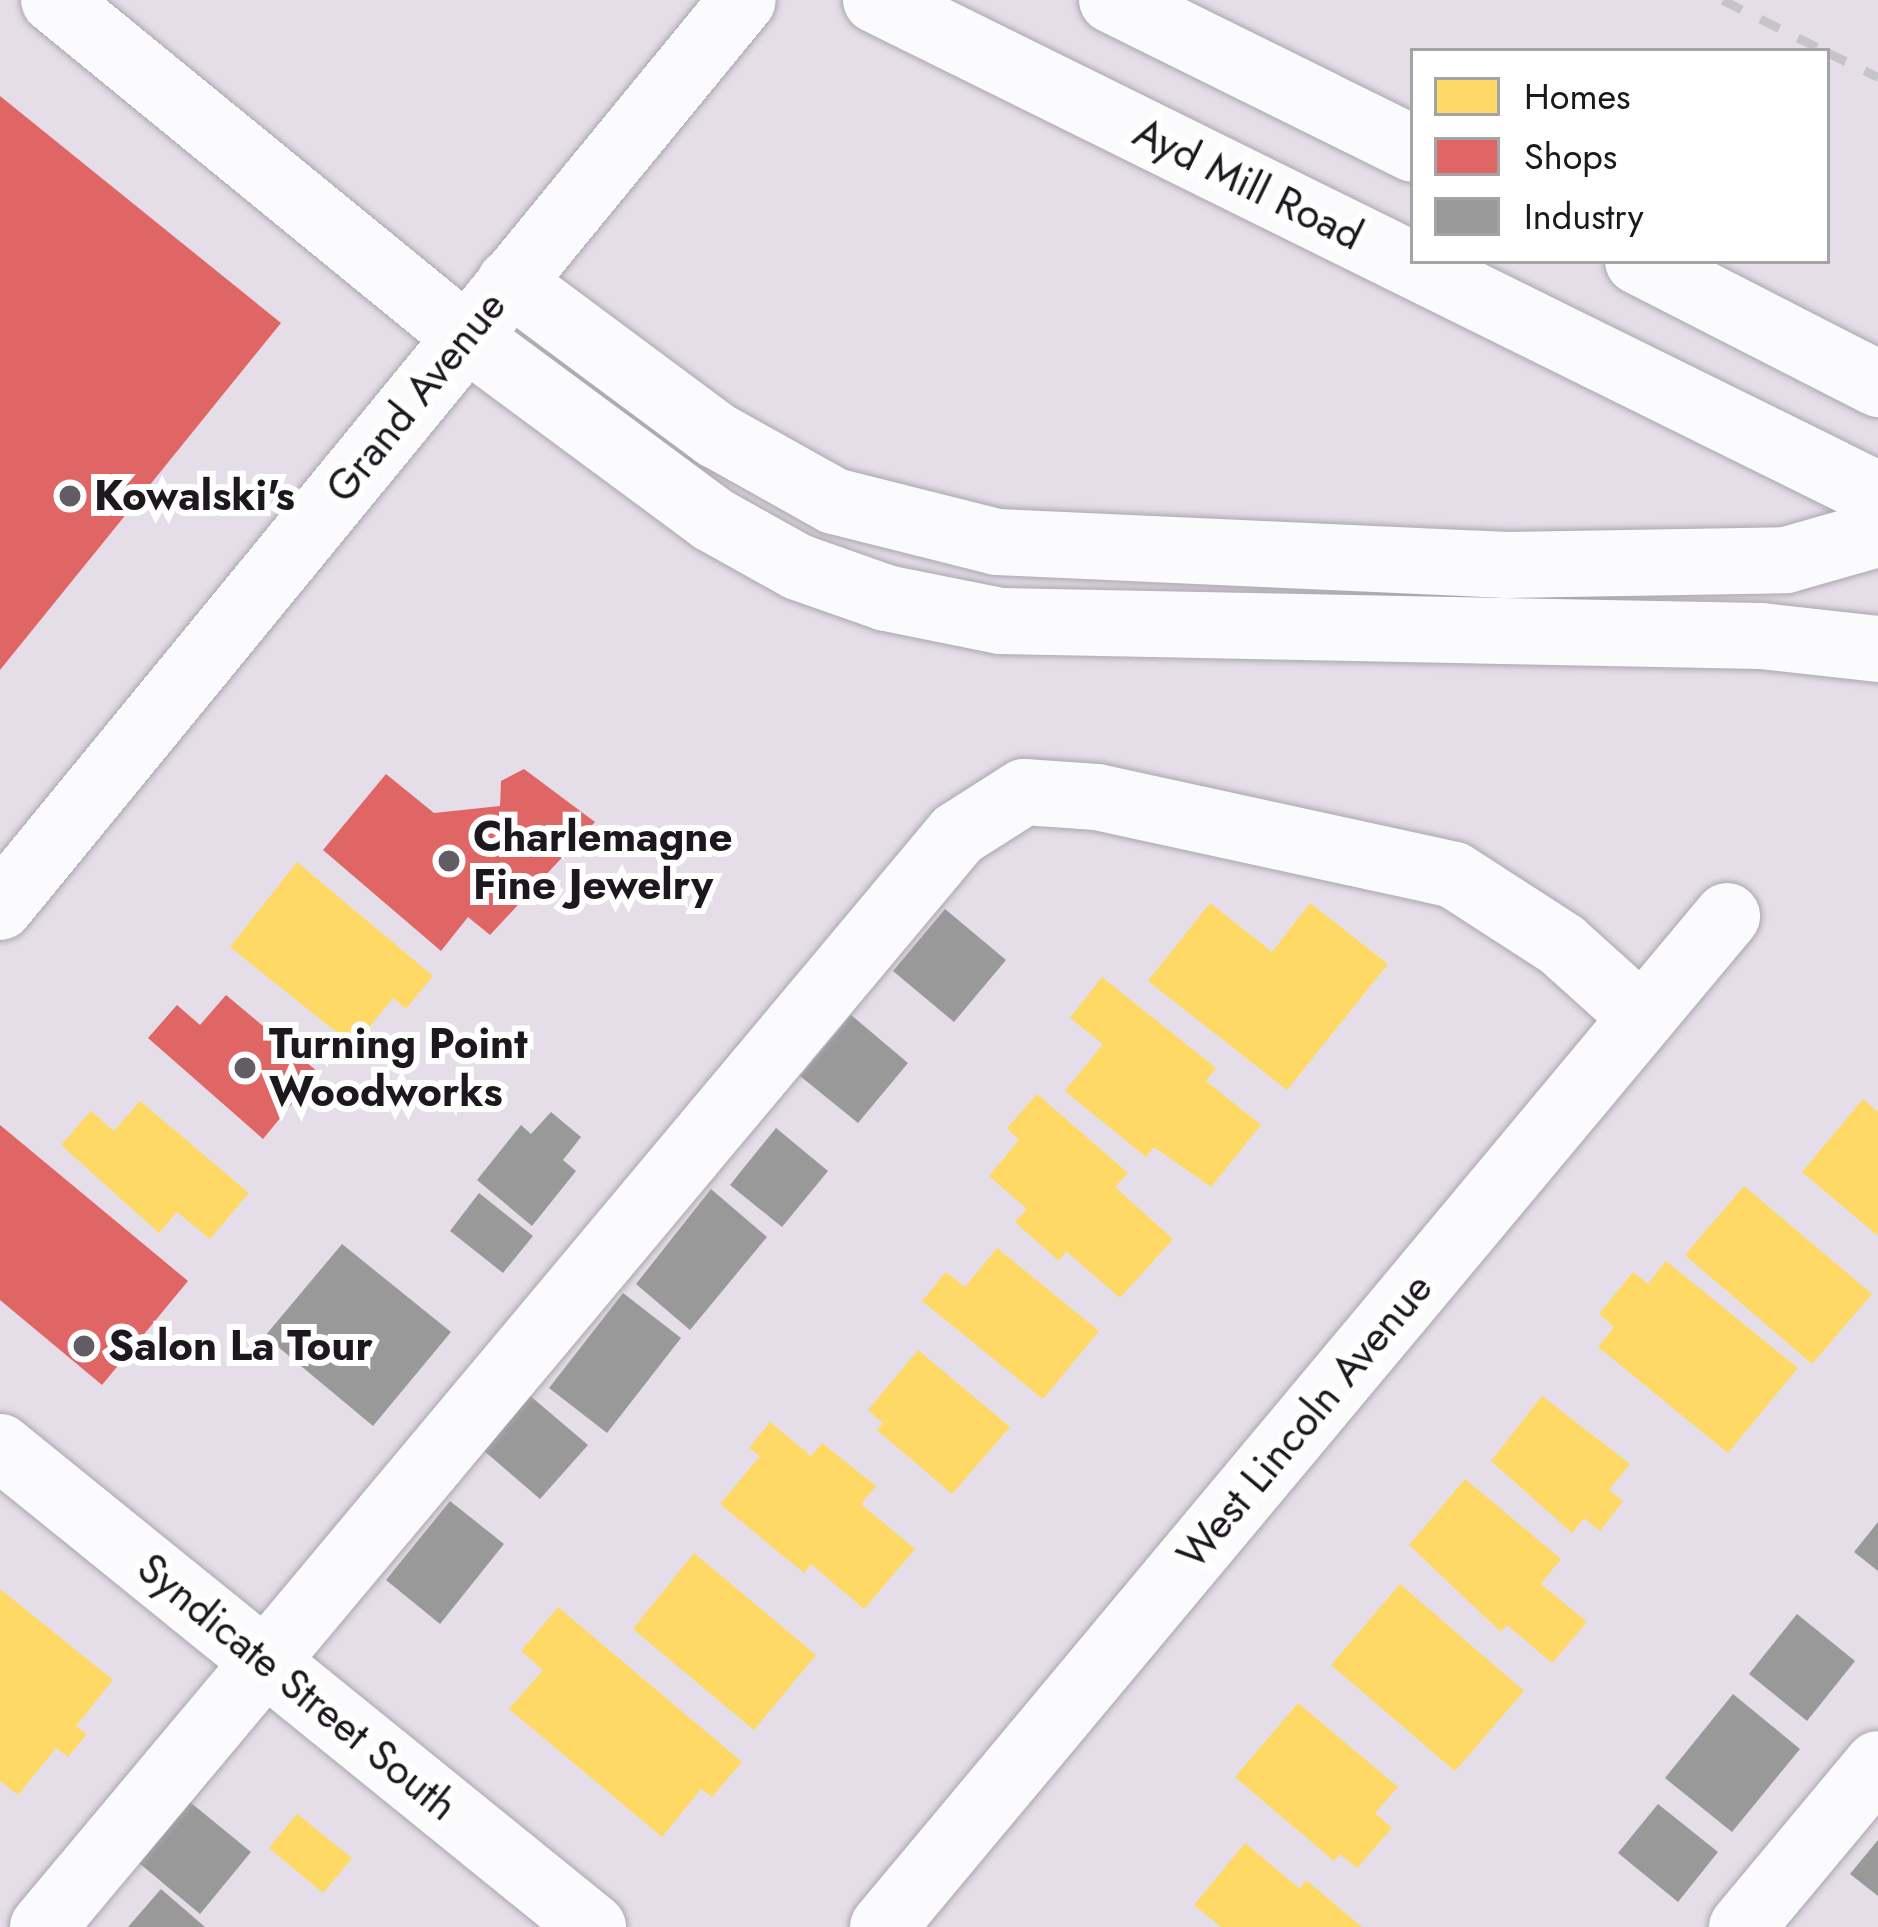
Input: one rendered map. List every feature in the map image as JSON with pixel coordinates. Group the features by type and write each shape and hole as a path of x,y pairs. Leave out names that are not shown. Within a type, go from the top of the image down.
{"main road":[{"path":"54,0 465,336 712,519 798,567 886,598 1000,621 1761,636 1878,649"},
{"name":"Grand Avenue","path":"0,907 743,0"},
{"name":"Ayd Mill Road","path":"876,0 1410,264"},
{"path":"1112,0 1410,148"},
{"name":"Ayd Mill Road","path":"1410,264 1878,495"},
{"path":"1644,264 1878,384"},
{"path":"510,282 716,435 833,501 997,542 1507,565 1786,560 1878,534"},
{"path":"43,1927 262,1658 958,834 1024,792 1097,797 1454,875 1562,945 1642,1016"},
{"name":"West Lincoln Avenue","path":"883,1927 1726,916"},
{"name":"Syndicate Street South","path":"0,1447 593,1927"},
{"path":"1742,1927 1878,1764"}],"building: Homes":[{"path":"297,862 433,976 406,1009 393,998 354,1046 230,947"},
{"path":"1210,903 1272,952 1310,903 1388,964 1287,1090 1148,981"},
{"path":"1102,977 1216,1068 1206,1081 1261,1125 1211,1187 1154,1147 1146,1157 1065,1091 1103,1044 1070,1018"},
{"path":"1037,1094 1128,1173 1115,1187 1173,1239 1120,1298 1066,1251 1059,1261 1015,1222 1027,1209 989,1176 1019,1140 1007,1128"},
{"path":"1863,1099 1878,1112 1878,1236 1802,1172"},
{"path":"140,1101 249,1193 210,1239 177,1212 159,1233 61,1145 91,1111 114,1131"},
{"path":"1744,1186 1872,1294 1812,1364 1685,1255"},
{"path":"997,1248 1099,1331 1043,1399 922,1301 946,1272 965,1287"},
{"path":"1666,1261 1798,1368 1728,1453 1598,1347 1614,1327 1599,1314 1633,1272 1648,1284"},
{"path":"918,1350 1010,1427 952,1494 877,1430 883,1423 868,1410"},
{"path":"1542,1396 1630,1464 1609,1490 1623,1501 1600,1531 1584,1518 1572,1533 1491,1461"},
{"path":"770,1422 811,1456 822,1443 876,1486 861,1504 915,1549 864,1609 811,1564 804,1573 720,1504 760,1456 749,1448"},
{"path":"1465,1479 1561,1559 1541,1584 1587,1622 1552,1663 1507,1625 1501,1632 1409,1545"},
{"path":"694,1553 816,1655 754,1730 633,1629"},
{"path":"1400,1584 1524,1691 1455,1771 1331,1665"},
{"path":"0,1589 113,1680 76,1726 87,1734 68,1757 56,1748 18,1795 0,1781"},
{"path":"558,1607 742,1762 712,1797 701,1789 662,1837 509,1709 543,1670 521,1651"},
{"path":"1298,1703 1398,1787 1375,1813 1392,1828 1357,1868 1340,1854 1334,1861 1235,1777"},
{"path":"297,1814 352,1858 323,1893 269,1848"},
{"path":"1245,1843 1300,1889 1306,1880 1362,1927 1221,1927 1194,1905"}],"building: Shops":[{"name":"Kowalski's","path":"0,96 281,323 0,670"},
{"name":"Charlemagne Fine Jewelry","path":"524,769 595,822 490,935 468,917 441,951 323,850 386,774 434,813 500,806 501,781"},
{"name":"Turning Point Woodworks","path":"226,995 318,1072 263,1139 148,1038 177,1005 200,1025"},
{"path":"0,1125 188,1281 102,1385 0,1300"}],"building: Industry":[{"path":"945,909 1006,960 954,1022 893,971"},
{"path":"851,1015 908,1063 858,1123 800,1076"},
{"path":"551,1112 581,1137 563,1160 576,1171 532,1226 477,1180 521,1125 531,1134"},
{"path":"776,1128 828,1171 782,1227 730,1185"},
{"path":"711,1189 767,1237 690,1330 636,1284"},
{"path":"479,1193 533,1236 503,1273 450,1231"},
{"path":"342,1244 451,1332 373,1426 265,1336"},
{"path":"623,1293 681,1338 607,1433 549,1388"},
{"path":"528,1394 588,1445 540,1499 482,1449"},
{"path":"450,1501 504,1544 440,1624 386,1580"},
{"path":"1878,1522 1878,1571 1854,1552"},
{"path":"1797,1614 1855,1661 1807,1721 1749,1674"},
{"path":"1733,1694 1800,1749 1732,1832 1665,1778"},
{"path":"190,1802 251,1852 200,1914 139,1863"},
{"path":"1658,1804 1718,1852 1678,1902 1618,1853"},
{"path":"1878,1840 1878,1896 1850,1874"},
{"path":"161,1889 205,1927 128,1927"}],"railway":[{"path":"1723,0 1819,48"},
{"path":"1830,53 1878,77"}],"place":[{"name":"Kowalski's","path":"70,496"},
{"name":"Charlemagne Fine Jewelry","path":"449,861"},
{"name":"Turning Point Woodworks","path":"245,1068"},
{"name":"Salon La Tour","path":"84,1346"}]}
